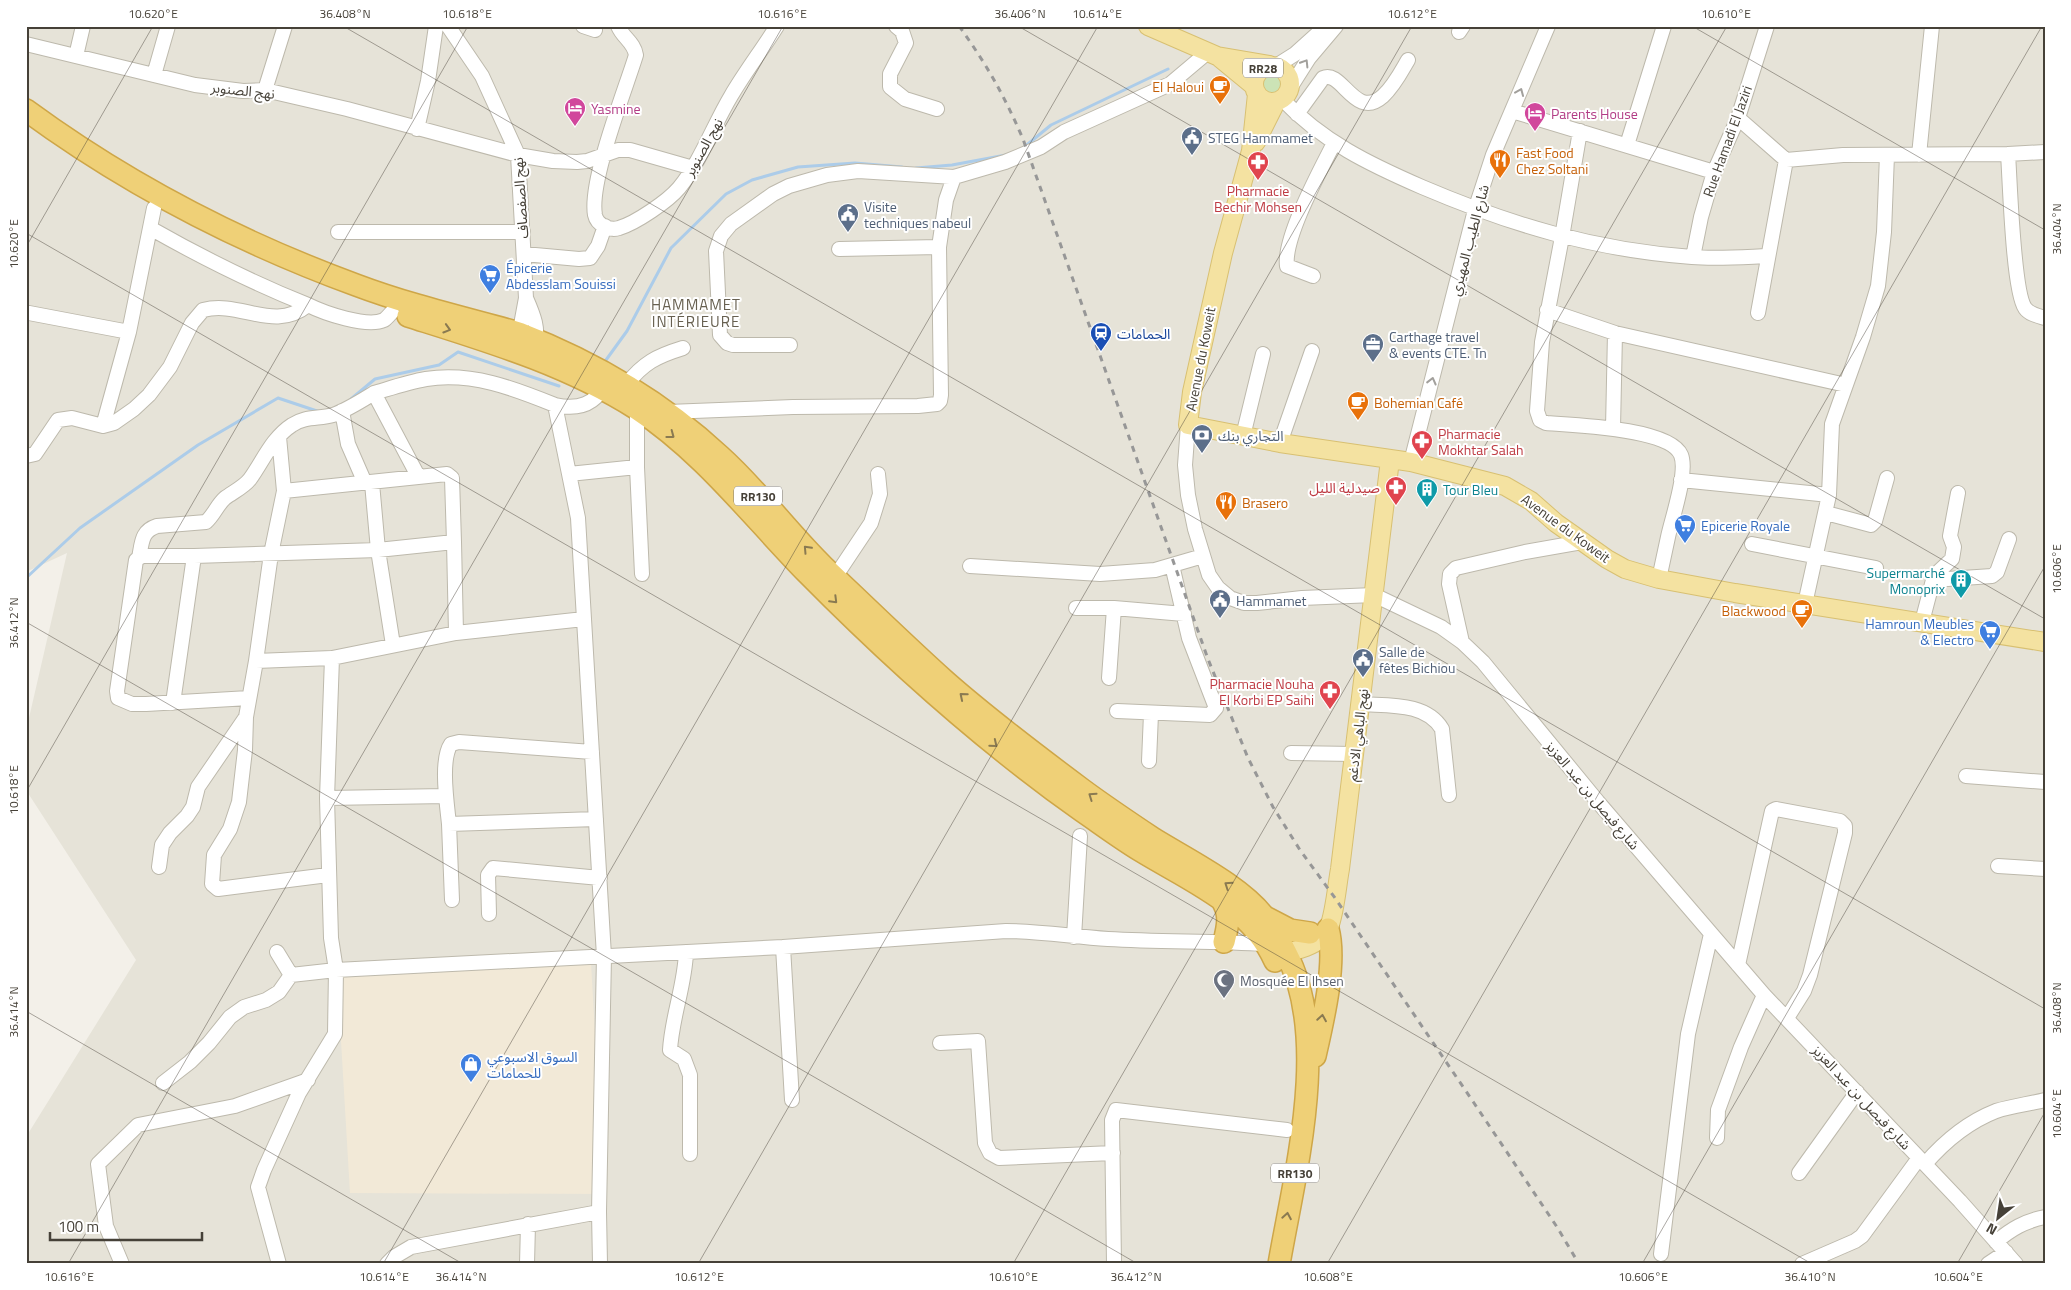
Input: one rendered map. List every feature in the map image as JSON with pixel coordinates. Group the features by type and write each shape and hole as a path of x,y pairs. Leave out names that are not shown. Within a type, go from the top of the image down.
{"highway":[{"name":"RR130","path":"26,110 99,160 158,195 256,243 356,286 526,345 604,379 668,412 722,457 835,577 944,680 1004,730 1104,804 1236,890 1265,917 1270,947 1290,1001 1296,1037 1293,1095 1265,1264"},
{"name":"RR130","path":"26,127 90,170 152,218 195,229 324,288 392,312 526,345"},
{"name":"RR130","path":"604,379 637,410 677,439 711,470 800,566 865,631 989,739 1080,810 1139,850 1236,910 1296,976 1306,1035 1307,1082 1302,1130 1279,1264"},
{"path":"1221,899 1226,906 1229,923 1224,942"},
{"path":"1265,917 1290,930 1323,927 1331,940 1331,963 1320,1032 1307,1082"}],"main road":[{"name":"RR28","path":"1148,26 1212,54 1273,66 1283,69 1288,74 1283,96 1251,151"},
{"name":"RR28","path":"1212,54 1269,102 1283,96"},
{"name":"RR28","path":"1251,151 1256,90 1255,79 1258,72 1263,68 1273,66"},
{"name":"Avenue du Koweit","path":"1251,151 1223,253 1192,392 1188,425 1280,443 1412,462 1505,486 1531,501 1582,542 1625,569 1659,579 2045,642"},
{"name":"نهج الباهي الادغم","path":"1323,927 1340,868 1390,460"},
{"path":"1270,947 1323,927"}],"street":[{"path":"76,56 83,26"},
{"path":"154,75 168,26"},
{"path":"265,90 285,26"},
{"path":"418,128 428,81 436,26"},
{"name":"نهج الصفصاف","path":"448,26 482,76 518,155 526,298 535,320 526,345"},
{"path":"524,254 579,259 590,258 598,246 605,226 596,218 598,180 636,54 632,42 623,35 618,26"},
{"name":"نهج الصنوبر","path":"605,226 618,229 669,198 693,168 730,97 752,61 777,26"},
{"path":"896,26 902,31 906,43 890,74 890,87 905,99 937,109"},
{"path":"1273,66 1295,54 1334,26"},
{"path":"1334,26 1283,96 1297,114 1311,127 1370,164 1475,210 1562,237 1623,249 1694,257 1768,256"},
{"name":"شارع الطيب المهيري","path":"1412,462 1475,210 1493,155 1548,26"},
{"path":"1626,145 1664,26"},
{"name":"Rue Hamadi El Jaziri","path":"1694,257 1714,172 1738,118 1767,26"},
{"path":"1919,155 1932,26"},
{"name":"نهج الصنوبر","path":"26,44 221,89 242,91 265,90 347,109 518,155 553,161 576,162 587,161 618,150 630,150 693,168"},
{"path":"790,344 733,345 727,343 720,335 716,251 721,236 731,224 773,194 789,186 827,175 858,171 954,177 1005,162 1041,147 1064,132 1170,84 1212,54"},
{"path":"1297,114 1323,78 1327,76 1332,77 1362,102 1376,101 1389,90 1408,60"},
{"path":"1512,111 1714,172"},
{"path":"1738,118 1786,160 1843,155 2045,152"},
{"path":"1580,131 1562,237 1547,310 1536,406 1538,416 1546,423 1613,428 1648,436 1672,445 1678,450 1682,456 1680,480 1659,579"},
{"path":"1313,276 1287,266 1286,258 1298,219 1334,142"},
{"path":"2008,154 2014,241 2021,300 2027,310 2045,318"},
{"path":"1805,604 1829,495 1832,424 1863,337 1878,286 1884,232 1887,155"},
{"path":"1758,312 1786,160"},
{"path":"668,412 937,404 940,401 939,247 946,200 954,177"},
{"path":"103,426 129,332 152,218 204,258 269,290 333,315 375,322 385,319 392,312"},
{"path":"338,232 522,232"},
{"path":"839,249 939,247"},
{"path":"29,459 58,420 72,418 103,426 114,423 134,409 149,395 170,367 192,323 203,310 227,308 284,318 299,312 308,305"},
{"path":"1547,310 1615,333 1846,385"},
{"path":"29,313 129,332"},
{"path":"1613,428 1615,333"},
{"path":"578,406 604,379 644,364 666,353 683,348"},
{"path":"1280,443 1312,351"},
{"path":"1243,436 1263,354"},
{"path":"249,698 132,704 118,698 117,691 135,563 139,558 143,534 149,528 206,522 212,516 217,505 248,482 279,437 292,425 306,418 324,417 342,411 374,394 426,379 461,377 500,385 554,405 570,407 592,402 604,379"},
{"path":"374,394 418,476"},
{"path":"554,405 578,518 600,878 604,956 599,1212 600,1264"},
{"path":"637,410 637,467 642,574"},
{"path":"342,411 348,444 368,483 393,645"},
{"name":"شارع فيصل بن عبد العزيز","path":"1188,425 1185,465 1188,495 1209,575 1218,588 1230,598 1244,603 1374,595 1441,627 1462,642 1483,662 1598,802 1764,995 1922,1161 2016,1264"},
{"path":"279,437 284,491 271,554 246,717 245,750 239,802 230,828 214,855 214,886 218,889 328,875"},
{"path":"569,474 637,467"},
{"path":"284,491 368,483 441,473 447,474 452,478 456,633"},
{"path":"835,577 871,523 880,494 878,474"},
{"path":"1826,513 1871,525 1875,521 1887,478"},
{"path":"1680,480 1829,495"},
{"path":"1922,622 1933,580 1936,574 1952,559 1954,547 1950,536 1958,493"},
{"path":"1933,580 1992,576 1997,572 2009,540"},
{"path":"139,558 378,550 454,542"},
{"path":"1462,642 1449,584 1450,574 1456,568 1525,552 1582,542"},
{"path":"1752,544 1876,568"},
{"path":"173,703 194,556"},
{"path":"970,566 1100,574 1142,572 1203,556"},
{"path":"1117,711 1151,714 1210,715 1216,708 1197,661 1172,565"},
{"path":"1076,608 1114,608 1184,614"},
{"path":"1109,678 1114,608"},
{"path":"256,661 332,658 456,633 584,619"},
{"path":"279,1264 258,1187 292,1109 334,1034 336,970 331,938 327,798 332,658"},
{"path":"1361,704 1409,707 1439,723 1442,729 1448,795"},
{"path":"1149,761 1151,714"},
{"path":"159,868 162,846 170,833 187,816 198,787 246,717"},
{"path":"452,900 446,796 447,750 452,744 459,742 592,752"},
{"path":"1291,753 1354,754"},
{"path":"1966,776 2045,782"},
{"path":"327,798 446,796"},
{"path":"1738,965 1772,811 1776,809 1840,821 1845,826 1845,833 1810,975 1804,991 1787,1018"},
{"path":"449,824 596,819"},
{"path":"1074,937 1080,836"},
{"path":"1998,866 2045,870"},
{"path":"489,914 488,875 493,868 600,878"},
{"path":"163,1083 190,1062 209,1043 230,1017 244,1007 266,1000 279,992 291,975 336,970 783,947 1006,931 1027,931 1074,937 1224,942 1270,947"},
{"path":"1661,1254 1687,1043 1711,934"},
{"path":"783,947 792,1100"},
{"path":"277,952 291,975"},
{"path":"686,952 685,972 675,1009 670,1050 684,1059 690,1075 690,1154"},
{"path":"1717,1138 1718,1110 1744,1039 1764,995"},
{"path":"940,1043 978,1041 985,1142 987,1150 994,1156 1015,1158 1113,1153"},
{"path":"122,1264 106,1226 98,1164 138,1125 235,1106 308,1080"},
{"path":"1799,1173 1857,1092"},
{"path":"1802,1264 1862,1236 1922,1161 1976,1121 1996,1112 2045,1100"},
{"path":"1114,1264 1112,1116 1116,1110 1287,1130"},
{"path":"387,1264 394,1257 411,1247 599,1212"},
{"path":"1996,1242 2013,1228 2045,1217"},
{"path":"527,1264 528,1224"},
{"path":"1988,1264 2006,1252"}],"shaded area":[{"name":"Hammamet","path":"26,26 2045,26 2045,1264 26,1264 26,1137 136,960 26,790 26,731 67,553 26,572"},
{"name":"السوق الاسبوعي للحمامات","path":"591,963 604,1194 350,1193 337,973"}],"green space":[{"path":"1274,72 1282,75 1285,83 1282,91 1274,94 1266,91 1263,83 1266,75"}],"waterway":[{"path":"1023,148 1051,125 1168,69"},
{"path":"916,168 952,165 1006,155"},
{"path":"606,360 627,331 671,248 726,194 752,180 798,167 855,163 902,167"},
{"path":"351,399 375,379 439,365 458,352 559,386"},
{"path":"26,578 80,528 198,445 278,398 320,412"}],"railway":[{"path":"959,26 994,81 1023,139 1208,659 1248,758 1273,807 1300,850 1335,898 1474,1103 1557,1227 1579,1264"}],"place":[{"name":"El Haloui","path":"1220,105"},
{"name":"Yasmine","path":"575,127"},
{"name":"Parents House","path":"1535,132"},
{"name":"STEG Hammamet","path":"1192,156"},
{"name":"Fast Food Chez Soltani","path":"1500,179"},
{"name":"Pharmacie Bechir Mohsen","path":"1258,181"},
{"name":"Visite techniques nabeul","path":"848,233"},
{"name":"Épicerie Abdesslam Souissi","path":"490,294"},
{"name":"الحمامات","path":"1101,352"},
{"name":"Carthage travel & events CTE. Tn","path":"1373,363"},
{"name":"Bohemian Café","path":"1358,421"},
{"name":"التجاري بنك","path":"1202,454"},
{"name":"Pharmacie Mokhtar Salah","path":"1422,460"},
{"name":"صيدلية الليل","path":"1396,506"},
{"name":"Tour Bleu","path":"1427,508"},
{"name":"Brasero","path":"1226,521"},
{"name":"Epicerie Royale","path":"1685,544"},
{"name":"Supermarché Monoprix","path":"1961,599"},
{"name":"Hammamet","path":"1220,619"},
{"name":"Blackwood","path":"1802,629"},
{"name":"Hamroun Meubles & Electro","path":"1990,650"},
{"name":"Salle de fêtes Bichiou","path":"1363,678"},
{"name":"Pharmacie Nouha El Korbi EP Saihi","path":"1330,710"},
{"name":"Mosquée El Ihsen","path":"1224,999"},
{"name":"السوق الاسبوعي للحمامات","path":"471,1083"}],"district":[{"name":"HAMMAMET INTÉRIEURE","path":"696,312"}]}
